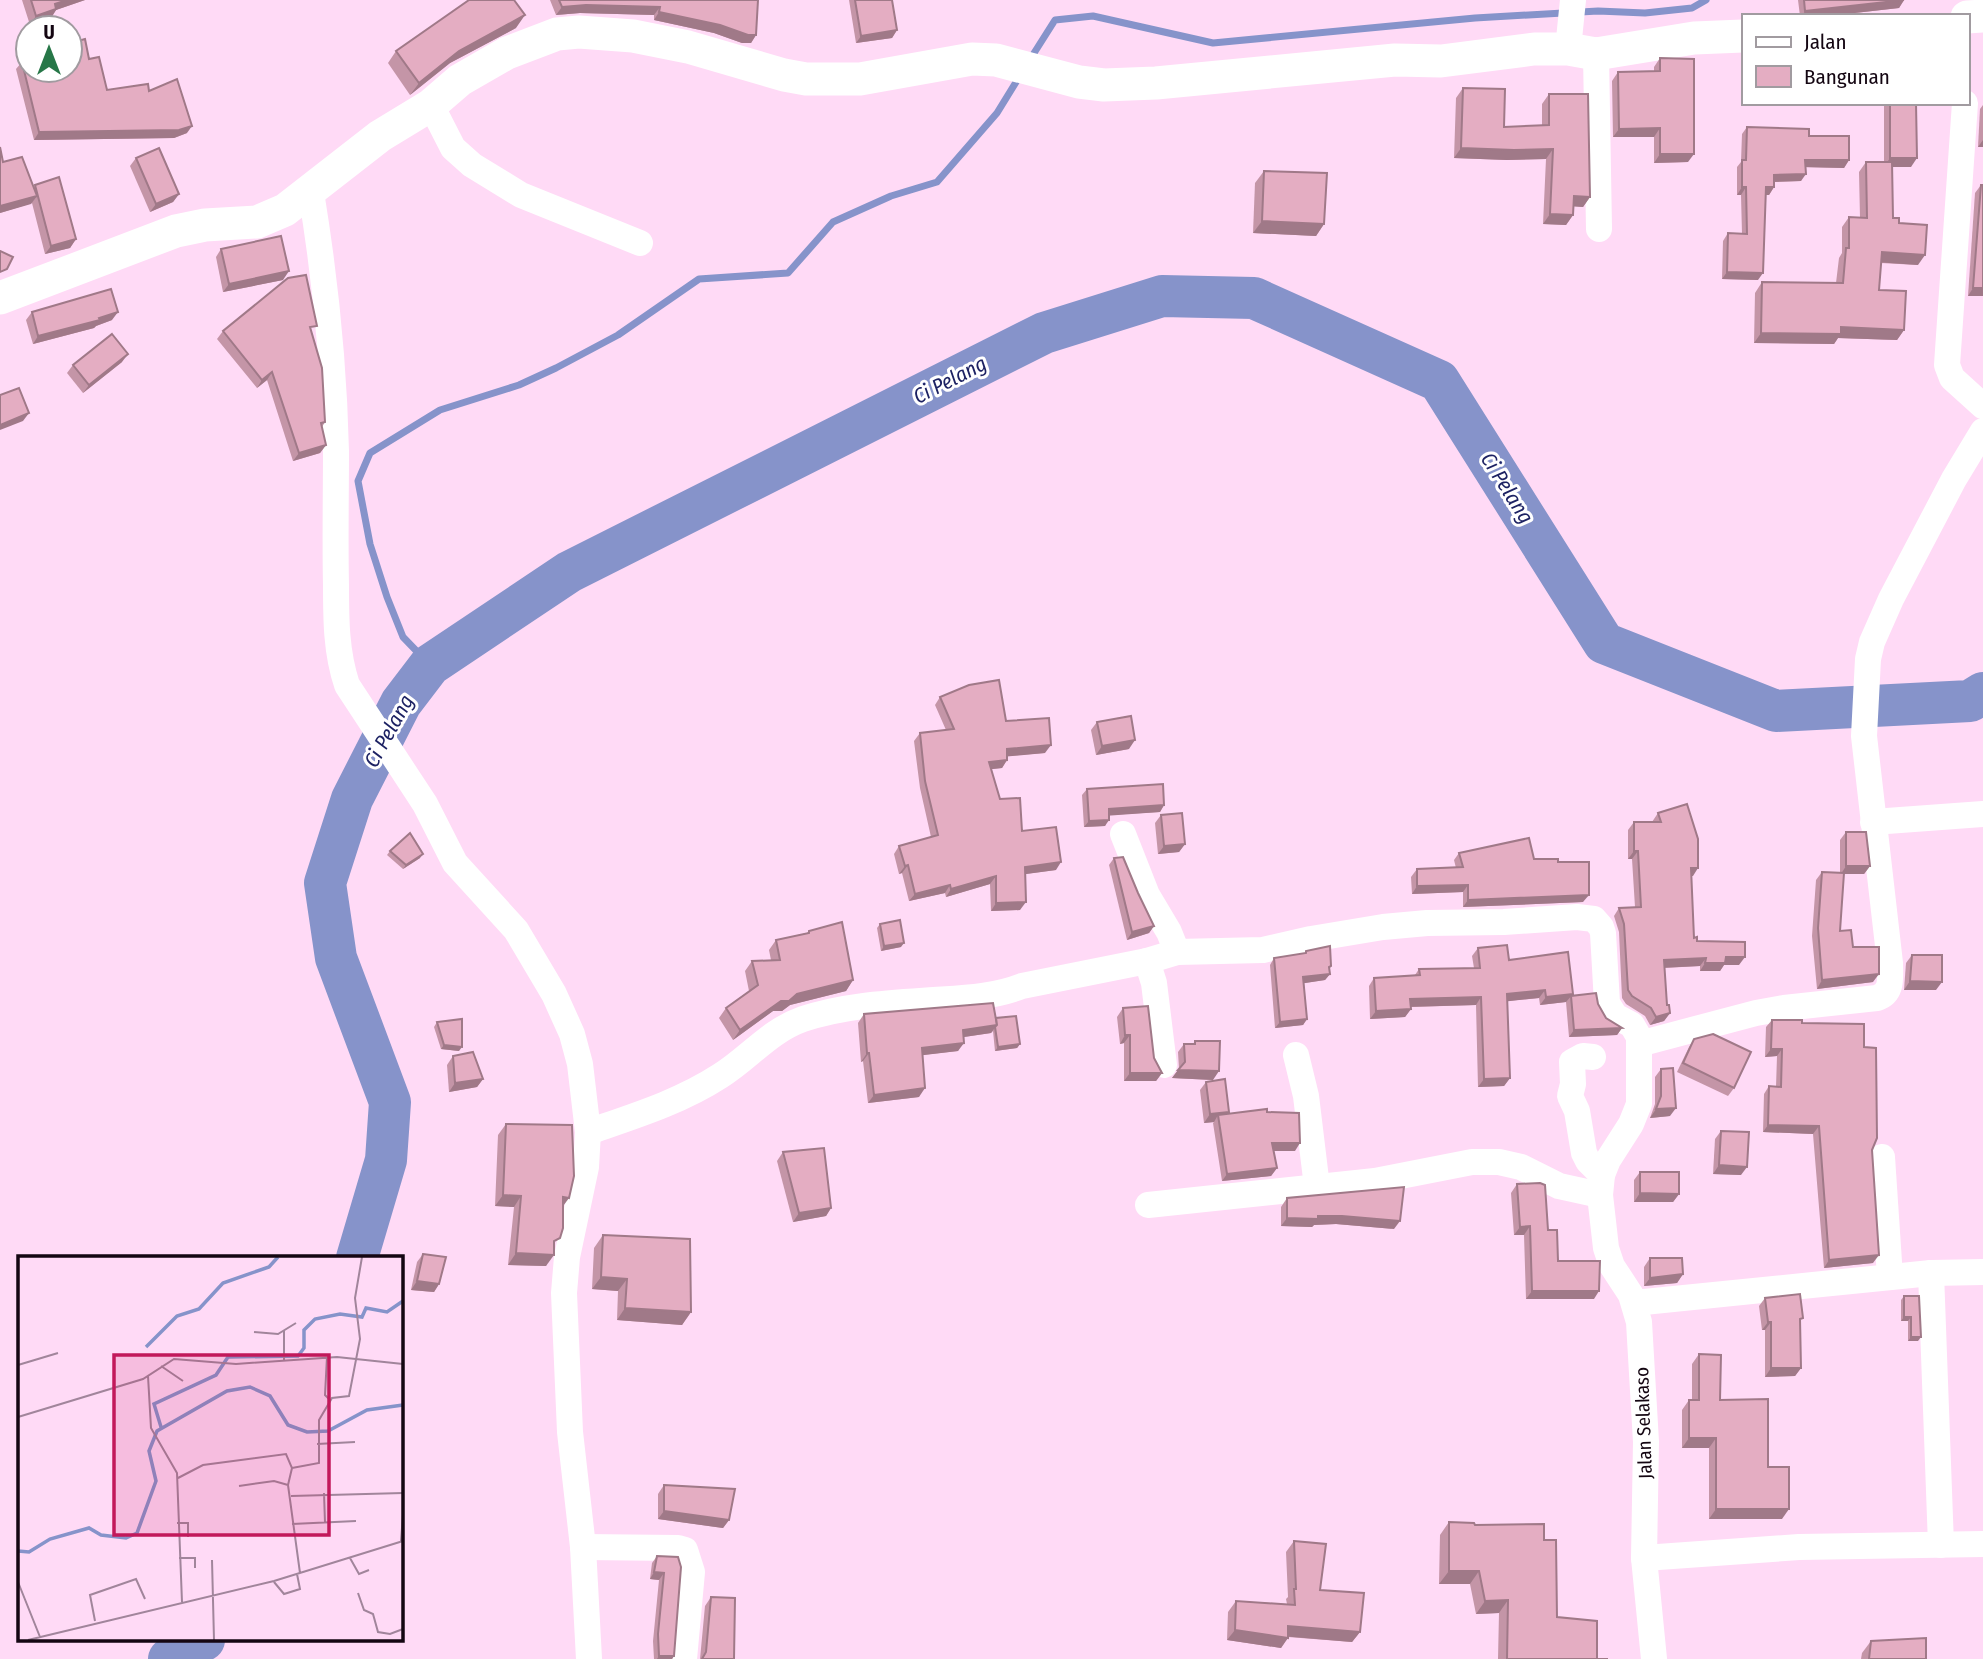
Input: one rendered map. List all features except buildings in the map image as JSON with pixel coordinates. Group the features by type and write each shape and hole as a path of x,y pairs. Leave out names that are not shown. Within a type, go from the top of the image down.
{"street":[{"path":"1573,0 1582,51 1600,229"},
{"path":"0,298 176,231 205,225 244,224 267,219 311,192 380,136 431,105 460,80 507,53 557,34 579,32 633,36 688,47 806,79 860,79 972,59 996,60 1079,82 1104,85 1156,83 1395,60 1441,61 1534,49 1582,51 1694,38 1742,36"},
{"path":"431,105 453,148 472,165 521,195 640,243"},
{"path":"1965,105 1947,365 1952,378 1983,406"},
{"path":"311,192 320,250 332,385 337,635 346,685 425,804 455,863 516,930 554,994 572,1034 580,1064 588,1132 586,1167 567,1257 565,1293 570,1432 583,1547 589,1659"},
{"path":"1639,1044 1756,1013 1877,998 1886,993 1890,982 1890,963 1864,736 1865,685 1872,642 1891,599 1954,479 1983,431"},
{"path":"1873,822 1983,814"},
{"path":"1123,834 1147,895 1169,932 1177,953"},
{"path":"588,1132 660,1107 691,1093 731,1069 776,1032 812,1017 852,1008 1004,993 1022,986 1177,953 1264,950 1349,931 1408,924 1577,917 1594,919 1601,927 1607,1003 1615,1016 1625,1020 1637,1031 1639,1044 1639,1104 1631,1124 1608,1160 1601,1185"},
{"path":"1147,961 1154,983 1164,1065"},
{"path":"1296,1055 1306,1096 1317,1187"},
{"path":"1593,1057 1583,1056 1572,1062 1573,1084 1570,1096 1577,1111 1584,1153 1601,1185"},
{"path":"1882,1157 1889,1277"},
{"path":"1148,1205 1375,1181 1472,1162 1499,1162 1521,1167 1559,1186 1601,1185"},
{"name":"Jalan Selakaso","path":"1601,1185 1603,1230 1609,1256 1634,1303 1639,1322 1645,1408 1644,1558 1654,1659"},
{"path":"1634,1303 1931,1273 1983,1272"},
{"path":"1931,1273 1941,1545"},
{"path":"1644,1558 1799,1547 1983,1544"},
{"path":"583,1547 685,1550 692,1572 684,1659"}],"waterway":[{"path":"1029,61 1055,20 1093,16 1213,43 1475,18 1598,11 1645,13 1692,8 1706,0"},
{"path":"430,665 403,637 370,544 358,481 370,453 440,410 519,385 556,368 618,335 699,279 788,273 833,222 891,196 937,182 997,113 1021,74"},
{"name":"Ci Pelang","path":"358,1256 386,1160 390,1102 336,958 325,883 352,799 401,703 430,665 569,572 1044,333 1162,296 1254,298 1439,381 1604,643 1776,711 1970,701 1983,693"},
{"name":"Ci Pelang","path":"169,1659 200,1642"}]}
